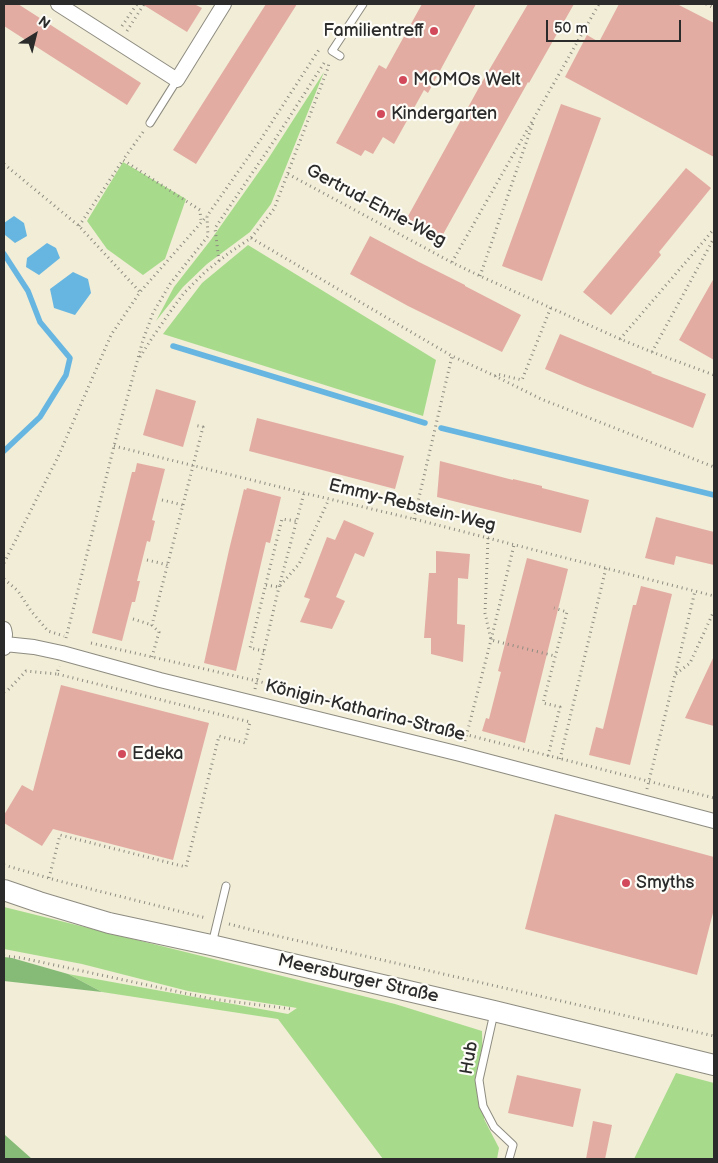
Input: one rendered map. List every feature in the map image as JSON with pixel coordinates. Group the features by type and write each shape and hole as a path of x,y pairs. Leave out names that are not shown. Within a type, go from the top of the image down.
{"street":[{"path":"58,4 177,80 224,4"},
{"path":"4,629 4,646"},
{"name":"Königin-Katharina-Straße","path":"4,646 34,647 62,653 160,680 460,754 714,821"},
{"name":"Meersburger Straße","path":"4,890 109,923 494,1011 714,1065"}],"lane":[{"path":"340,56 332,51 363,4"},
{"path":"150,123 177,80"},
{"path":"211,945 226,886"},
{"name":"Hub","path":"494,1011 479,1080 483,1106 494,1127 513,1145 508,1159"}],"path":[{"path":"120,31 137,4"},
{"path":"129,27 144,4"},
{"name":"Gertrud-Ehrle-Weg","path":"451,262 599,4"},
{"path":"706,4 714,8"},
{"path":"4,562 58,457 111,335 140,292 208,216 322,44 332,51"},
{"path":"138,362 152,338 184,293 206,272 251,238 274,209 328,68 332,51"},
{"path":"57,674 114,446 143,340 153,313 170,284 215,228 332,51"},
{"name":"Gertrud-Ehrle-Weg","path":"480,276 535,116"},
{"path":"80,226 143,132"},
{"path":"123,160 200,210 201,223"},
{"path":"4,164 80,226 140,292"},
{"name":"Gertrud-Ehrle-Weg","path":"288,174 480,276 620,339 714,375"},
{"path":"208,216 208,236"},
{"path":"215,228 219,262"},
{"path":"620,339 714,229"},
{"path":"251,238 452,356 541,399 714,466"},
{"path":"652,352 714,238"},
{"path":"495,376 497,374 522,380 551,307"},
{"path":"414,519 452,356"},
{"path":"152,624 202,427 194,424"},
{"name":"Emmy-Rebstein-Weg","path":"114,446 414,519 714,596"},
{"name":"Emmy-Rebstein-Weg","path":"252,702 279,587 304,493"},
{"path":"266,585 279,587 299,564 329,499"},
{"path":"162,500 183,505"},
{"path":"264,651 250,648 282,519 296,521"},
{"path":"488,538 485,613 491,640 555,656"},
{"name":"Emmy-Rebstein-Weg","path":"460,754 514,545"},
{"path":"147,560 168,565"},
{"path":"556,779 606,568"},
{"path":"4,580 18,591 31,611 48,631 72,638"},
{"path":"643,802 695,591"},
{"path":"548,756 560,707 543,703 567,612 554,608"},
{"path":"675,675 690,663 714,611"},
{"path":"133,619 152,624 159,632 152,657"},
{"path":"90,642 257,681 714,798"},
{"path":"4,692 26,671 57,674 250,722 245,743 219,736 186,867 60,835 49,878"},
{"path":"4,866 260,932 714,1036"},
{"path":"4,956 22,958 212,999 292,1009"}],"green space":[{"path":"324,72 271,204 250,232 207,264 183,287 156,321 174,287 210,241 268,159"},
{"path":"123,162 186,199 165,259 143,275 107,249 87,221"},
{"path":"248,245 436,360 423,416 163,334 202,283"},
{"path":"4,907 395,1004 482,1031 484,1119 499,1148 497,1159 383,1159 278,1019 102,992 68,974 288,1014 297,1008 188,991 82,964 4,949"},
{"path":"4,957 68,974 102,992 4,981"},
{"path":"676,1073 714,1083 714,1159 634,1159"},
{"path":"5,1135 32,1159 4,1159"}],"water":[{"path":"14,216 24,223 27,236 15,243 5,235 4,223"},
{"path":"47,243 56,248 60,258 39,275 26,267 27,258"},
{"path":"73,272 88,279 91,293 75,315 54,308 50,289"}],"building":[{"path":"4,4 18,4 141,83 127,105 4,26"},
{"path":"142,4 194,4 202,8 187,32"},
{"path":"266,4 297,4 196,164 173,150"},
{"name":"MOMOs Welt","path":"422,4 476,4 428,93 424,90 394,144 383,137 373,154 365,150 361,156 336,143 379,65 386,69"},
{"path":"528,4 574,4 441,238 407,218 482,82"},
{"path":"619,4 677,4 714,23 714,157 565,77 587,35 599,42"},
{"path":"561,104 601,118 542,281 502,266"},
{"path":"686,168 711,188 659,252 661,255 611,315 583,292"},
{"path":"370,236 521,315 502,352 408,306 350,274"},
{"path":"714,278 714,360 679,340"},
{"path":"560,334 706,394 693,428 545,369"},
{"path":"156,389 196,401 183,447 143,435"},
{"path":"257,418 404,456 395,489 249,451"},
{"path":"440,461 542,486 542,488 589,500 581,533 437,497"},
{"path":"137,463 165,469 152,520 155,521 150,542 147,541 137,581 140,581 135,602 132,602 122,641 92,633 132,472 135,472"},
{"path":"247,488 281,497 270,543 266,542 236,671 204,663 229,550 244,489 246,490"},
{"path":"656,517 714,532 714,565 676,556 674,565 645,558"},
{"path":"344,520 374,533 364,557 355,553 336,597 345,601 332,629 300,622 310,599 304,597 327,537 335,540"},
{"path":"436,551 470,554 468,579 458,578 457,624 465,625 463,662 431,654 431,638 424,638 429,573 436,573"},
{"path":"527,558 568,569 525,743 482,731 486,718 489,719 501,672 498,671"},
{"path":"641,586 672,594 630,765 589,755 596,727 603,729 633,605 636,605"},
{"path":"714,656 714,726 685,718"},
{"name":"Edeka","path":"61,685 209,723 173,860 53,829 42,846 4,823 4,815 22,785 33,791"},
{"name":"Smyths","path":"555,814 714,857 714,909 697,975 525,929"},
{"path":"517,1075 581,1089 573,1127 508,1113"},
{"path":"593,1121 612,1125 605,1159 586,1159"}],"waterway":[{"path":"4,254 28,291 40,322 70,358 66,375 40,417 4,451"},
{"path":"173,346 425,423"},
{"path":"441,428 714,495"}],"place":[{"name":"Familientreff","path":"434,31"},
{"name":"MOMOs Welt","path":"403,80"},
{"name":"Kindergarten","path":"381,114"},
{"name":"Edeka","path":"122,754"},
{"name":"Smyths","path":"626,883"}]}
